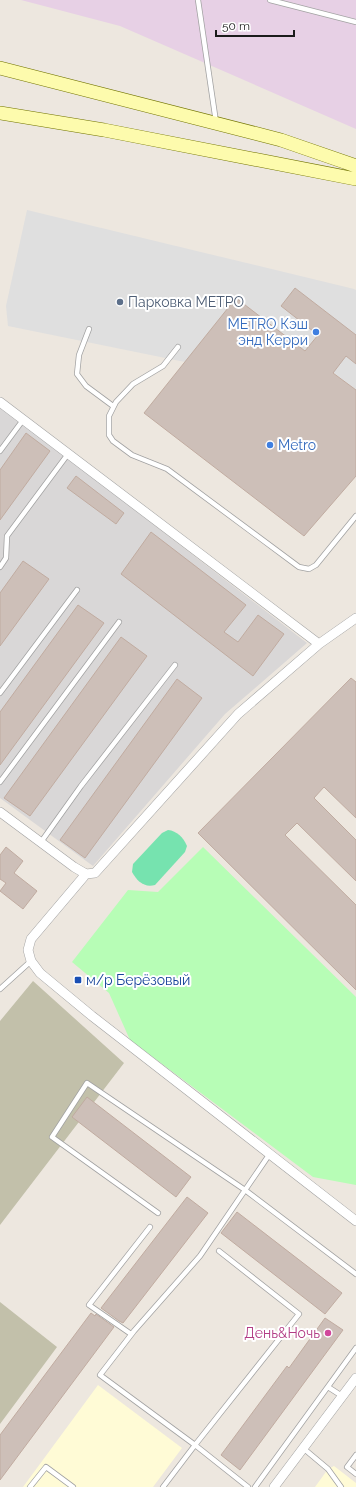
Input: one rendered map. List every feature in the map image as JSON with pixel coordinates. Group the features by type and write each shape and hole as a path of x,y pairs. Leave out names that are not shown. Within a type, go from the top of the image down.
{"main road":[{"path":"0,68 281,140 356,166"},
{"path":"0,113 104,130 356,179"}],"street":[{"path":"0,402 319,644"},
{"path":"0,812 86,874 95,873 238,714 319,644 356,618"},
{"path":"86,874 31,939 28,950 31,961 40,973 92,1016 269,1155 356,1221"},
{"path":"274,1487 356,1378"}],"lane":[{"path":"198,0 216,124"},
{"path":"270,0 288,2 356,22"},
{"path":"89,329 79,355 77,374 86,386 113,406"},
{"path":"178,347 163,366 133,384 113,406 108,425 109,434 113,440 132,455 167,469 299,567 309,569 316,566 356,516"},
{"path":"0,451 23,420"},
{"path":"0,567 6,558 7,536 68,454"},
{"path":"0,553 6,558"},
{"path":"0,693 77,590"},
{"path":"0,782 119,622"},
{"path":"41,842 81,786 174,665"},
{"path":"0,989 31,961"},
{"path":"158,1213 52,1138 87,1083 245,1190 356,1274"},
{"path":"248,1487 195,1445 100,1375 131,1334 200,1256 269,1155"},
{"path":"131,1334 89,1305 150,1227"},
{"path":"163,1487 299,1314 219,1251"},
{"path":"256,1487 356,1348"},
{"path":"328,1387 342,1396"},
{"path":"303,1448 328,1469 341,1487"},
{"path":"356,1455 347,1467 356,1474"},
{"path":"30,1487 46,1467 73,1487"}],"shaded area":[{"path":"21,0 356,0 356,129 120,26"},
{"name":"Парковка МЕТРО","path":"27,210 356,290 356,390 236,298 185,362 8,326 6,306"},
{"path":"0,406 307,643 225,714 93,866 0,798"},
{"path":"33,981 124,1063 0,1225 0,1021"},
{"path":"0,1302 57,1347 0,1424"},
{"path":"98,1385 182,1448 153,1487 23,1487"},
{"path":"334,1466 356,1483 356,1487 315,1487 328,1469"}],"green space":[{"path":"168,830 177,833 182,837 187,846 185,852 155,885 144,885 132,872 133,864 162,833"},
{"path":"203,847 356,997 356,1185 313,1177 130,1040 109,993 72,962 128,890 158,892"}],"building":[{"name":"Metro","path":"295,288 356,335 356,364 346,356 333,373 356,390 356,476 304,536 144,413 236,298 305,351 318,335 281,306"},
{"path":"26,433 50,451 0,520 0,470"},
{"path":"76,476 124,513 116,524 67,488"},
{"path":"151,532 246,605 224,632 238,642 258,615 284,634 253,676 121,574"},
{"path":"23,561 49,579 0,646 0,593"},
{"path":"78,605 104,623 0,765 0,712"},
{"path":"121,637 147,656 30,816 4,798"},
{"path":"351,678 356,682 356,818 324,787 314,798 356,840 356,881 297,823 285,835 356,905 356,990 198,833"},
{"path":"177,679 202,698 85,858 60,840"},
{"path":"6,847 23,861 14,873 37,891 23,909 0,891 6,883 0,879 0,855"},
{"path":"87,1097 191,1177 176,1197 72,1117"},
{"path":"187,1197 208,1213 123,1323 119,1321 101,1308"},
{"path":"237,1212 342,1293 325,1314 221,1233"},
{"path":"91,1313 95,1316 96,1314 114,1327 0,1480 0,1435"},
{"path":"325,1318 343,1330 240,1470 221,1455 287,1366 289,1368"}],"place":[{"name":"Парковка МЕТРО","path":"120,302"},
{"name":"METRO Кэш энд Керри","path":"316,332"},
{"name":"Metro","path":"270,445"},
{"name":"м/р Берёзовый","path":"78,980"},
{"name":"День&Ночь","path":"328,1333"}]}
